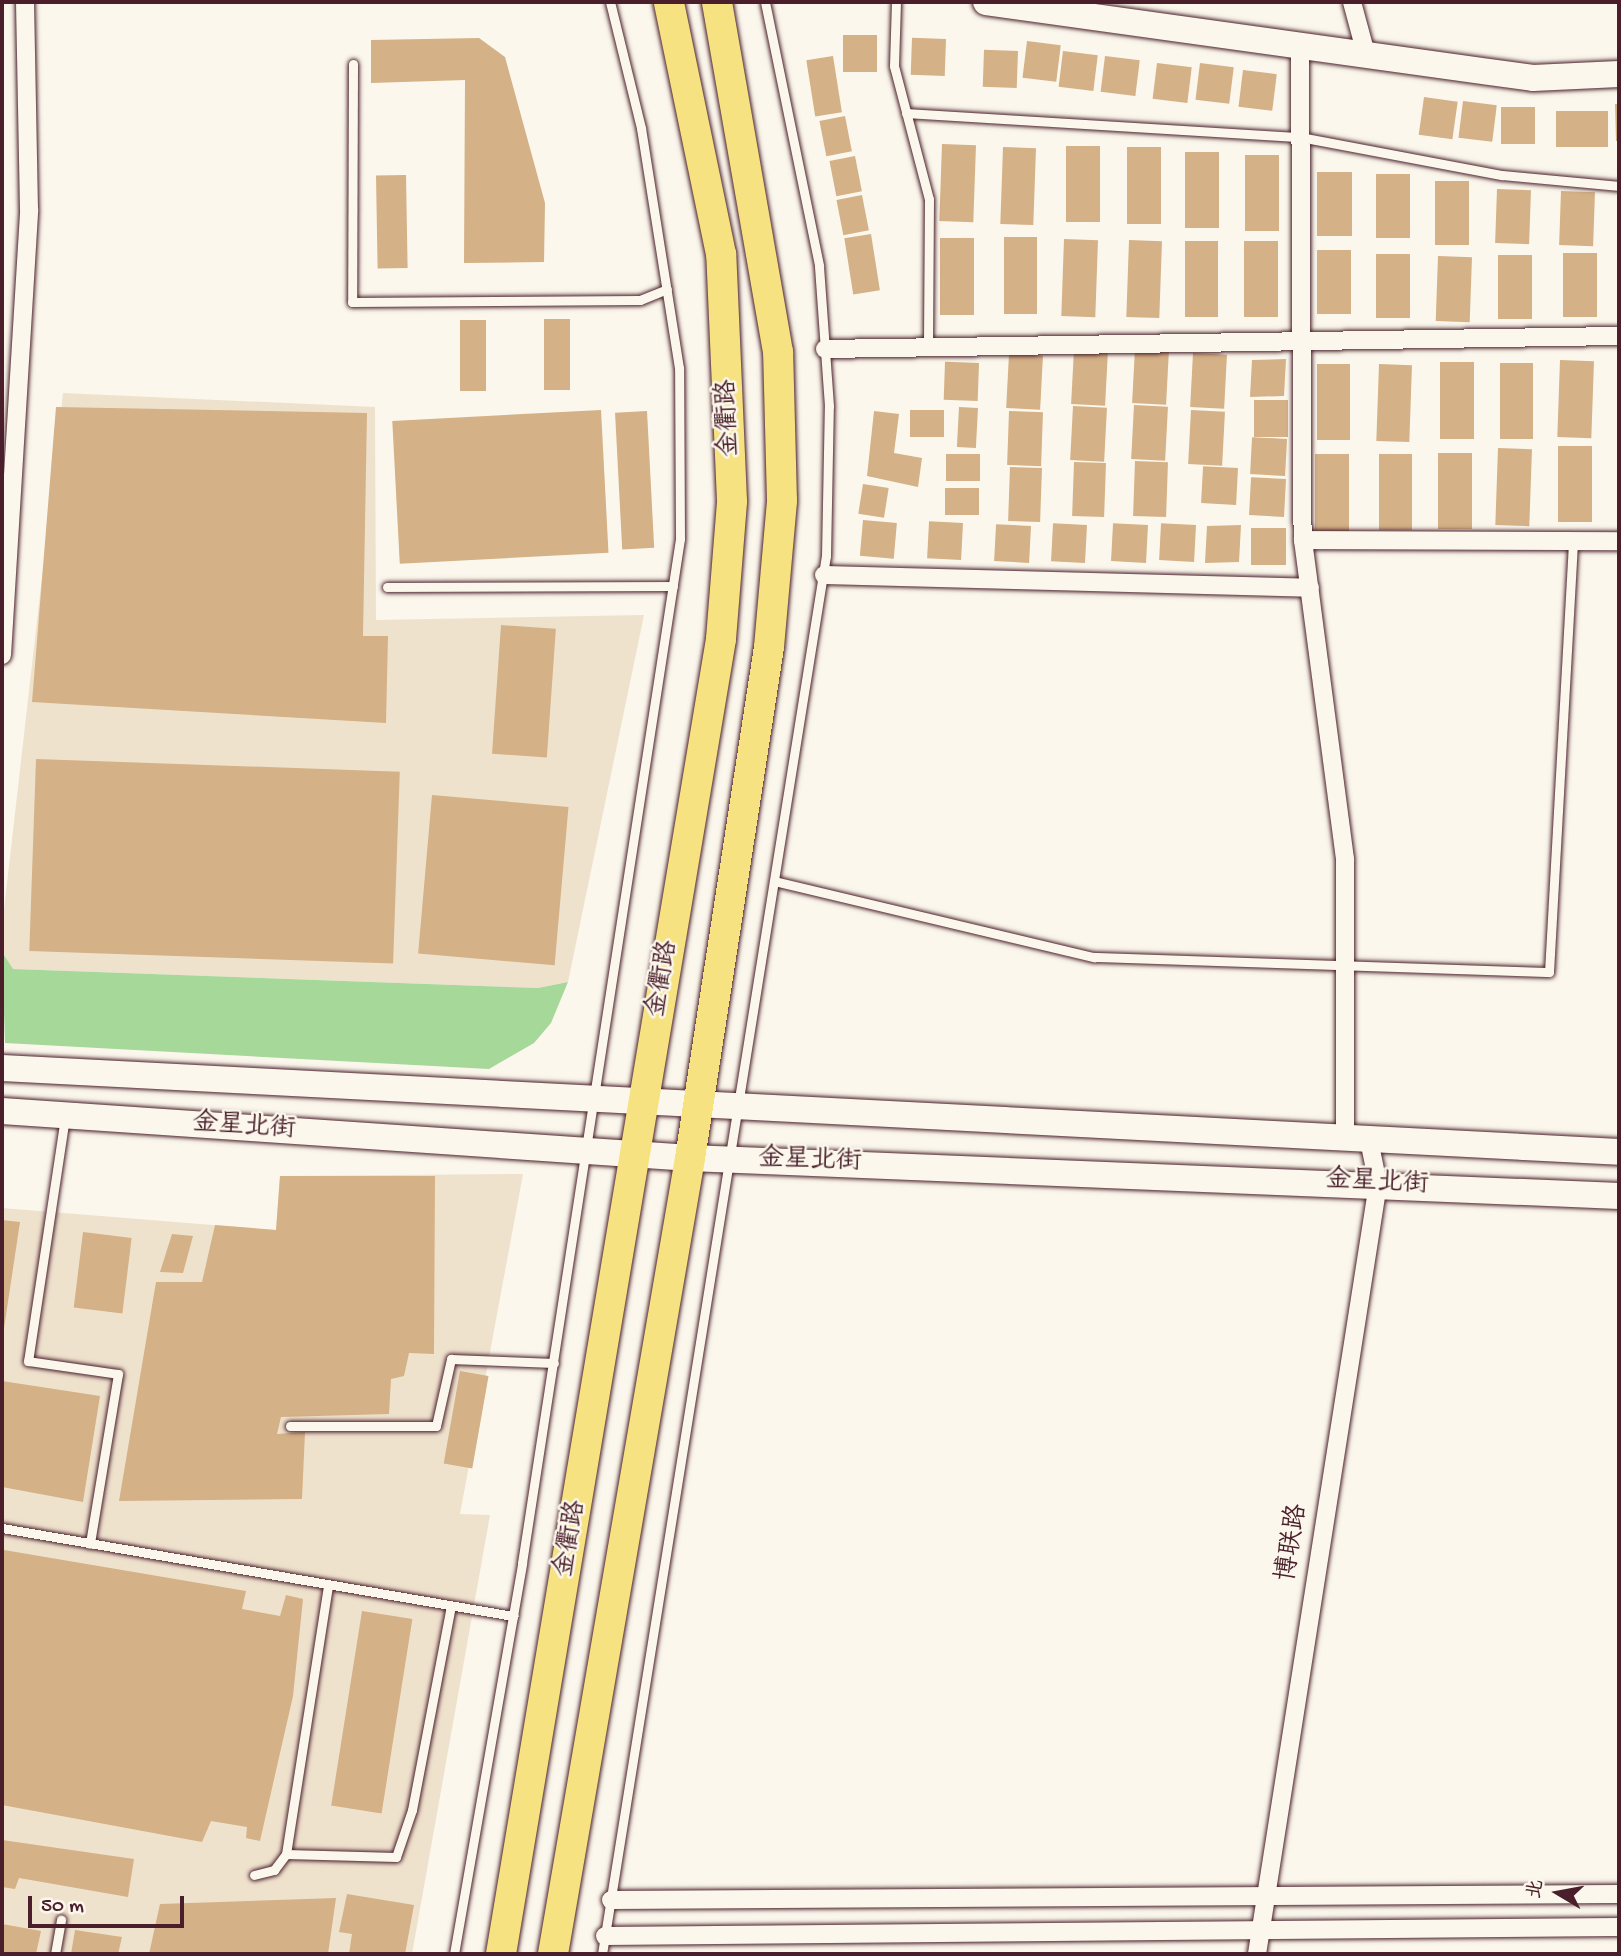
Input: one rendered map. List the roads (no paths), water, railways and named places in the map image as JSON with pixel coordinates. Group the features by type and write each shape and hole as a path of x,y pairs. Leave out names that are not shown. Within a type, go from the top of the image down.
{"main road":[{"name":"金衢路","path":"501,1954 637,1154 644,1098 721,639 732,501 721,254 669,2"},
{"name":"金衢路","path":"553,1954 690,1158 696,1102 769,647 782,501 778,352 717,2"},
{"path":"986,2 1534,78 1619,74"},
{"name":"金星北街","path":"2,1068 644,1098 1619,1152"},
{"name":"金星北街","path":"2,1111 690,1158 1378,1184 1619,1196"}],"street":[{"path":"2,655 6,514 29,210 25,2"},
{"path":"1352,2 1366,54"},
{"name":"博联路","path":"1257,1954 1378,1184 1357,1139 1345,964 1345,859 1303,540 1300,45"},
{"path":"825,349 1619,336"},
{"path":"1303,540 1619,541"},
{"path":"824,575 1310,588"},
{"path":"611,1900 1619,1894"},
{"path":"605,1936 1619,1927"}],"lane":[{"path":"454,1954 554,1363 680,539 679,368 641,128 610,2"},
{"path":"602,1954 739,1105 778,882 824,575 825,349 819,265 765,2"},
{"path":"896,2 894,66 929,199 928,347"},
{"path":"353,64 352,302 640,300 667,289"},
{"path":"906,113 1300,137 1502,175 1619,186"},
{"path":"778,882 1094,957 1549,972 1573,541"},
{"path":"387,587 673,586"},
{"path":"65,1115 28,1361 118,1374 90,1544"},
{"path":"290,1426 436,1426 452,1359 554,1363"},
{"path":"2,1528 513,1616"},
{"path":"254,1875 274,1870 286,1854 328,1586"},
{"path":"286,1854 396,1857 412,1810 450,1606"},
{"path":"55,1954 61,1920"}]}
